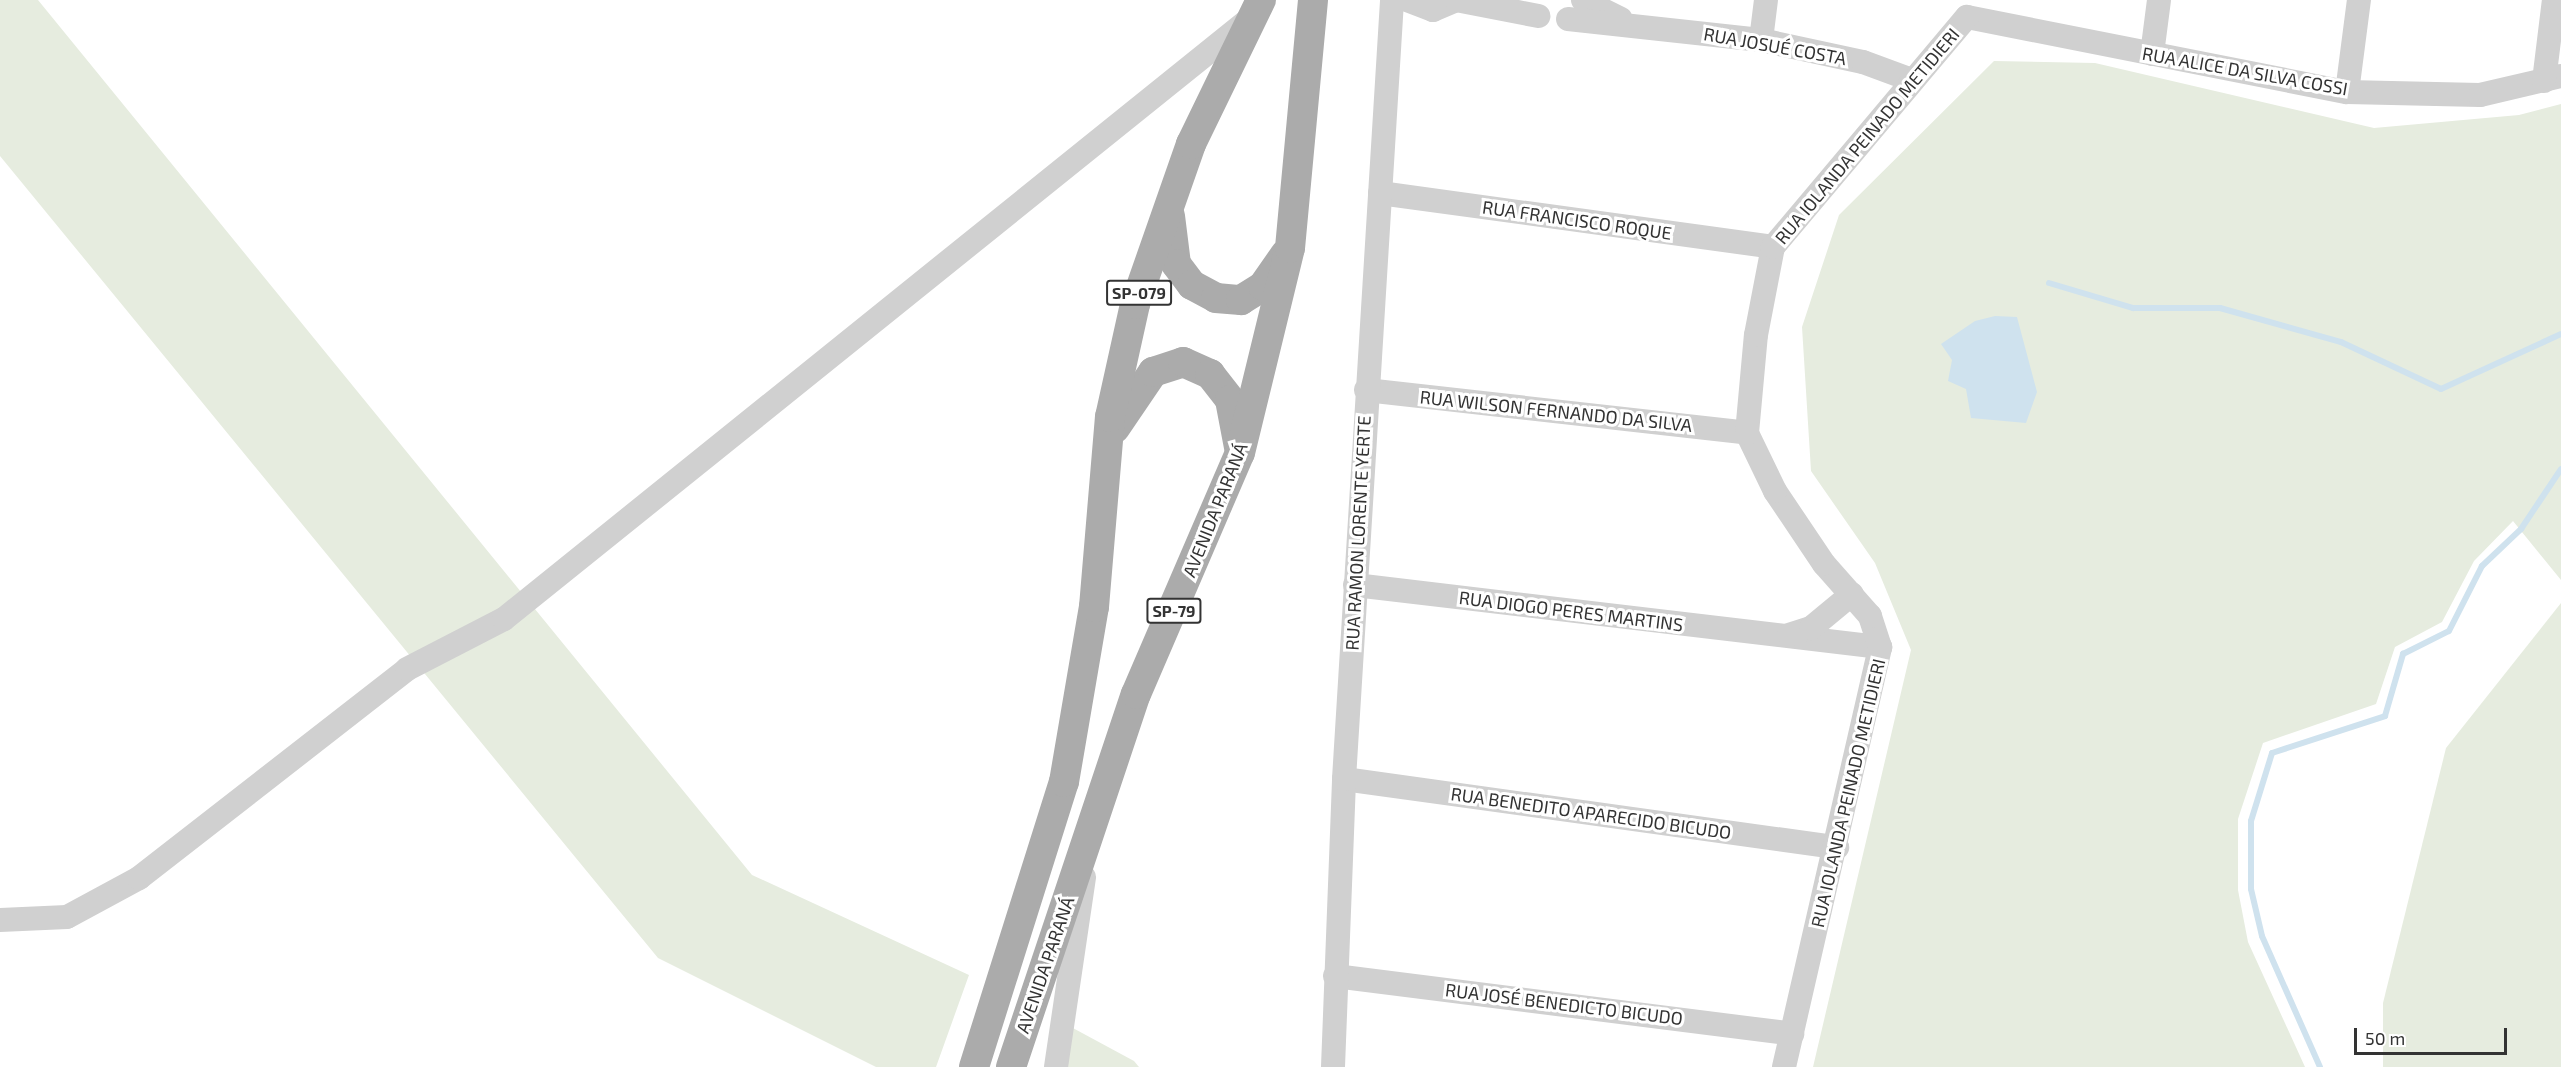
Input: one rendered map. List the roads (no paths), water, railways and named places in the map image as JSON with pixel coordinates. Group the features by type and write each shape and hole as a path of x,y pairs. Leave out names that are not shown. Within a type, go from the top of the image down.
{"main road":[{"name":"AVENIDA PARANÁ","path":"1011,1067 1136,694 1240,453 1290,248 1302,147 1313,0"},
{"name":"AVENIDA PARANÁ","path":"974,1067 1064,782 1094,608 1106,441 1135,304 1191,144 1258,7"},
{"path":"1170,201 1176,264 1192,285 1216,298 1241,300 1263,286 1290,248"},
{"path":"1106,441 1153,372 1183,362 1210,374 1230,400 1240,453"}],"street":[{"name":"RUA RAMON LORENTE YERTE","path":"1333,1067 1344,779 1366,390 1392,0"},
{"path":"1407,0 1433,10 1456,0 1535,8"},
{"path":"1761,40 1766,0"},
{"path":"2152,54 2159,0"},
{"path":"2347,92 2359,0"},
{"path":"2553,78 2554,0"},
{"name":"RUA JOSUÉ COSTA","path":"1535,8 1553,23 1578,6 1634,26 1761,40 1863,62 1912,80"},
{"path":"0,920 67,917 139,878 407,669 504,619 1258,7"},
{"name":"RUA ALICE DA SILVA COSSI","path":"1967,9 2152,54 2347,92 2480,95 2553,78"},
{"name":"RUA IOLANDA PEINADO METIDIERI","path":"1784,1067 1837,847 1880,647 1870,616 1824,564 1775,491 1747,433 1773,247 1912,80 1967,9"},
{"name":"RUA FRANCISCO ROQUE","path":"1380,193 1773,247"},
{"name":"RUA WILSON FERNANDO DA SILVA","path":"1366,390 1747,433"},
{"path":"1824,564 1833,585 1828,615"},
{"name":"RUA DIOGO PERES MARTINS","path":"1355,585 1880,647"},
{"path":"1787,636 1828,615 1852,594"},
{"name":"RUA BENEDITO APARECIDO BICUDO","path":"1344,779 1837,847"},
{"path":"1056,1067 1091,829"},
{"name":"RUA JOSÉ BENEDICTO BICUDO","path":"1335,976 1792,1034"}],"water":[{"path":"1995,316 2017,317 2037,392 2026,423 1971,418 1966,389 1948,381 1952,360 1941,344 1975,321"}],"waterway":[{"path":"2049,283 2133,308 2220,308 2341,342 2441,389 2561,334"},
{"path":"2320,1067 2262,936 2251,889 2251,821 2272,753 2385,716 2403,654 2449,631 2482,566 2521,529 2561,469"}]}
